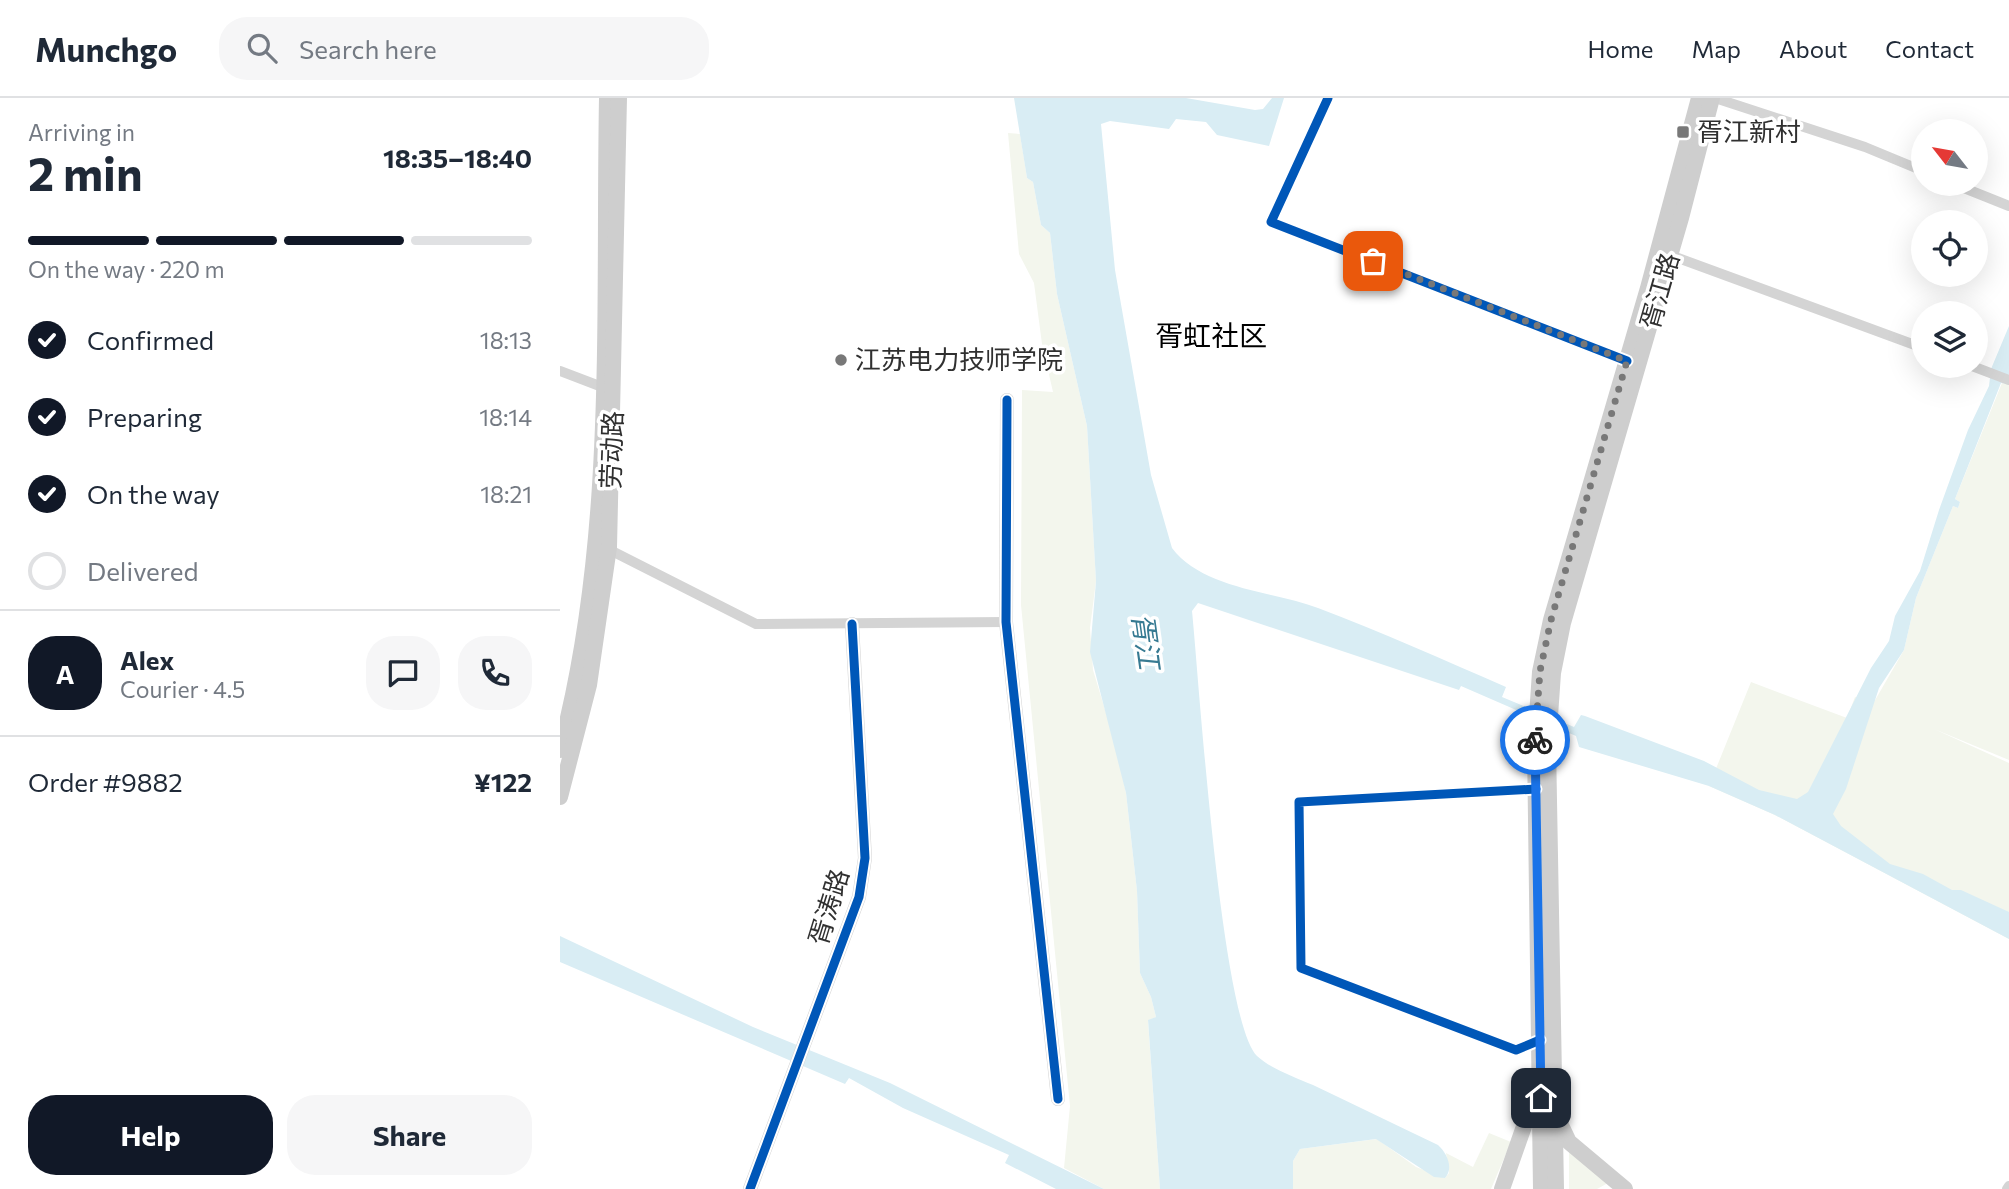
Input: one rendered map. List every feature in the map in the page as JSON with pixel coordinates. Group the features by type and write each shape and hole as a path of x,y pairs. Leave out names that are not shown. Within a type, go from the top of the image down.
{"main road":[{"name":"劳动路","path":"607,98 608,389"},
{"name":"劳动路","path":"560,797 589,685 603,547 620,98"},
{"name":"胥江路","path":"1556,1189 1542,761 1536,714 1627,361 1699,98"},
{"name":"胥江路","path":"1549,656 1670,255 1714,98"},
{"name":"劳动路","path":"560,750 581,662 603,547"},
{"name":"胥江路","path":"1541,1189 1536,789 1542,761"},
{"path":"1502,1189 1540,1076"},
{"path":"1555,1113 1567,1139 1625,1189"}],"street":[{"path":"1328,98 1271,222 1627,361"},
{"path":"1714,98 1865,147 1911,166"},
{"path":"1984,196 2009,206"},
{"path":"1670,255 1911,344"},
{"path":"560,371 608,389"},
{"path":"1988,372 2009,380"},
{"path":"1007,400 1006,622 1058,1099"},
{"path":"603,547 756,624 1006,622"},
{"name":"胥涛路","path":"750,1189 859,897 865,858 852,624"},
{"path":"1536,789 1299,802 1301,968 1516,1050 1540,1040"}],"shaded area":[{"path":"1008,133 1020,134 1027,178 1033,182 1041,225 1050,233 1057,294 1087,426 1096,581 1090,628 1093,670 1116,746 1126,793 1137,891 1140,973 1151,997 1156,1017 1148,1021 1160,1189 1104,1189 1064,1168 1070,1106 1021,605 1022,390 1053,392 1042,344 1034,283 1019,254"},
{"path":"2002,383 2009,384 2009,760 1934,729 2009,763 2009,939 1775,815 1709,786 1751,682 1847,718 1855,697 1874,702 1904,650 1916,598 1953,506 1958,508 1960,502 1955,499"},
{"path":"1489,1133 1511,1142 1491,1189 1293,1189 1293,1161 1300,1149 1377,1139 1416,1167 1445,1178 1449,1173 1446,1153 1473,1167"},
{"path":"1569,1150 1608,1183 1597,1189 1569,1189"}],"water":[{"name":"胥江","path":"1014,98 1186,98 1255,110 1263,109 1272,98 1284,98 1269,146 1217,135 1206,122 1176,119 1169,129 1110,121 1101,124 1115,270 1151,475 1172,548 1185,562 1220,581 1318,608 1413,646 1506,687 1502,697 1574,727 1581,715 1585,716 1704,761 1759,790 1797,799 1808,792 1871,668 1889,641 1895,616 1920,571 1968,430 1989,386 1991,369 2009,326 2009,384 2001,383 1955,499 1960,502 1958,508 1953,506 1916,598 1904,650 1879,688 1846,789 1833,814 1841,826 1890,864 1923,874 1952,890 1961,890 2009,912 2009,939 1775,815 1709,786 1579,747 1576,736 1461,686 1459,690 1198,603 1192,611 1206,773 1222,918 1244,1030 1257,1056 1263,1061 1438,1145 1447,1156 1449,1170 1445,1178 1434,1177 1376,1139 1300,1149 1293,1161 1293,1189 1160,1189 1148,1020 1156,1017 1151,997 1140,973 1137,891 1126,793 1090,652 1096,581 1087,426 1057,294 1050,233 1041,225 1033,182 1027,178"},
{"path":"560,936 753,1027 890,1083 1104,1189 1056,1189 1005,1163 1009,1155 903,1108 849,1078 845,1084 560,962"}],"cycle path":[{"path":"1328,98 1271,222 1627,361"},
{"path":"1007,400 1006,622 1058,1099"},
{"path":"750,1189 859,897 865,858 852,624"},
{"path":"1536,789 1299,802 1301,968 1516,1050 1540,1040"}],"way so far":[{"path":"1373,261 1627,361 1551,620 1540,671 1535,740"}],"place":[{"name":"胥江新村","path":"1683,132"},
{"name":"江苏电力技师学院","path":"841,360"}],"district":[{"name":"胥虹社区","path":"1211,336"}],"route":[{"path":"1535,740 1541,1098"}]}
